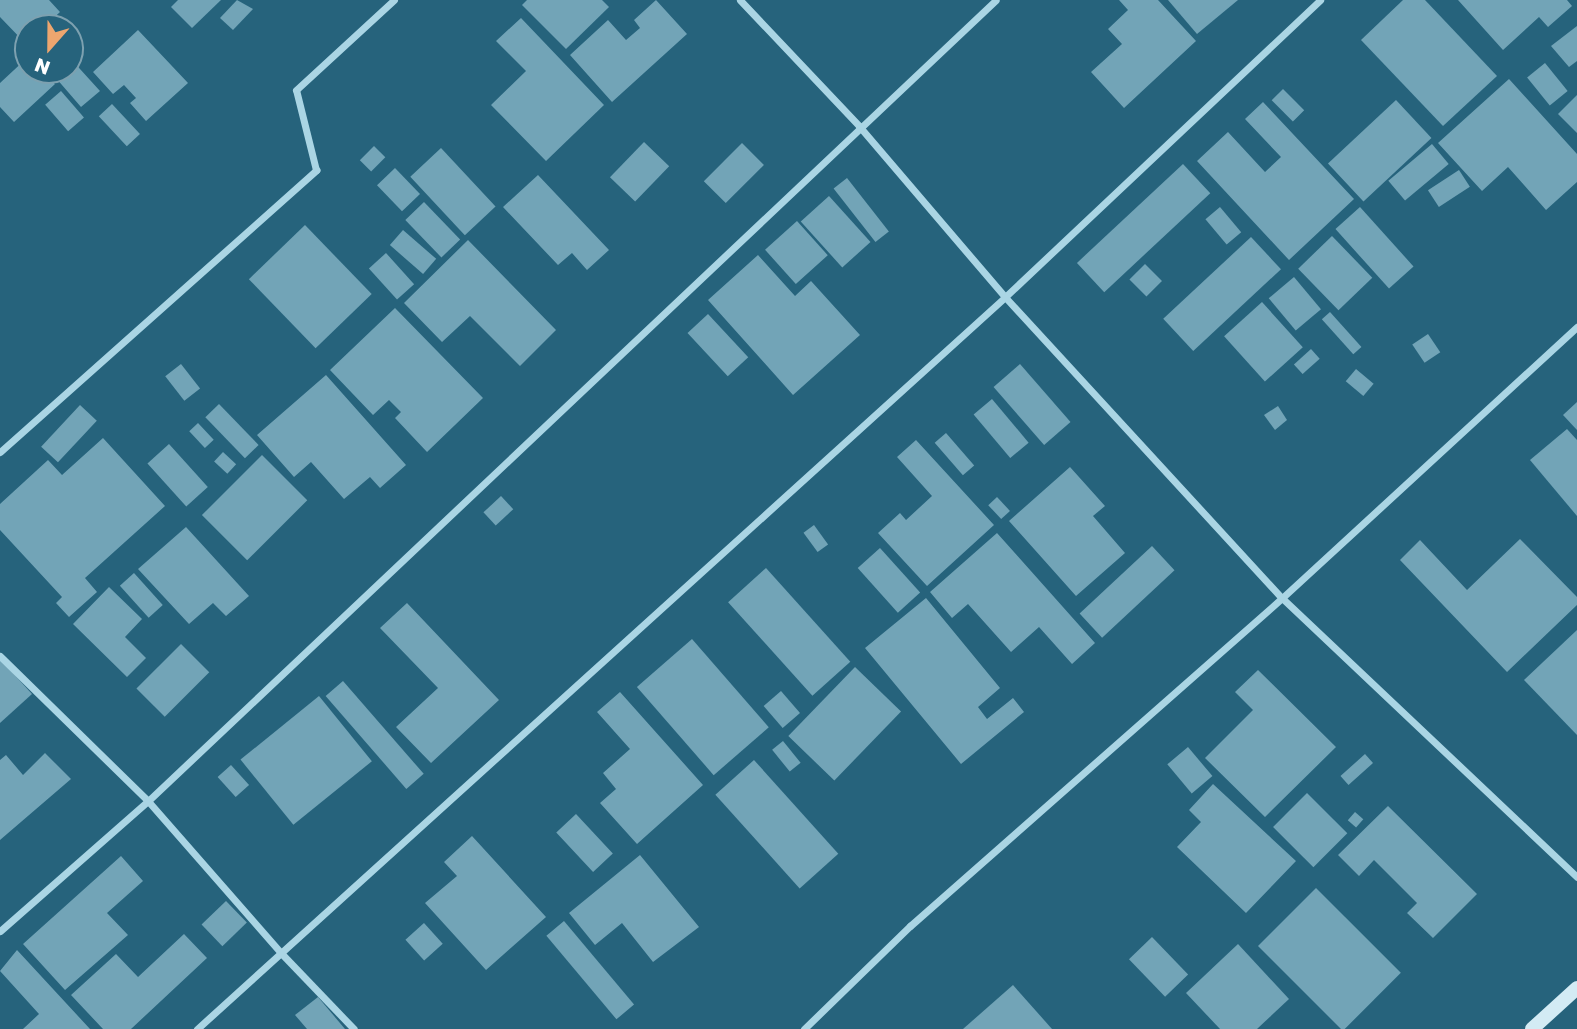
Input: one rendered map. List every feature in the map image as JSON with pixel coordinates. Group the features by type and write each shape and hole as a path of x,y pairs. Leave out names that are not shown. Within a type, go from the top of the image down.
{"street":[{"path":"0,452 316,170 296,90 394,0"},
{"path":"740,0 859,126 1005,297 1282,598 1577,877"},
{"path":"0,931 148,801 859,126 996,0"},
{"path":"197,1029 1005,297 1320,0"},
{"path":"804,1029 911,926 1282,598 1577,327"},
{"path":"0,656 148,801 281,954 354,1029"},
{"path":"1532,1029 1577,988"}],"building":[{"path":"0,0 49,0 60,12 14,14 14,32 0,17"},
{"path":"178,0 221,0 192,28 171,7"},
{"path":"237,0 253,9 233,30 220,18"},
{"path":"527,0 602,0 609,7 566,49 522,5"},
{"path":"656,0 687,34 612,102 570,55 608,20 626,40 640,28 634,20"},
{"path":"1119,0 1158,0 1196,41 1124,108 1091,72 1122,44 1108,29 1128,10"},
{"path":"1168,0 1238,0 1197,34"},
{"path":"1403,0 1425,0 1497,76 1443,126 1361,40"},
{"path":"1458,0 1567,0 1572,6 1548,27 1539,17 1503,50"},
{"path":"521,18 604,105 546,161 491,105 526,71 496,41"},
{"path":"1577,26 1577,61 1569,67 1551,46"},
{"path":"138,30 188,83 146,121 130,103 136,98 124,85 113,94 93,72"},
{"path":"1545,63 1568,91 1550,105 1527,77"},
{"path":"14,70 14,84 55,84 14,122 0,107 0,83"},
{"path":"84,73 100,91 81,107 61,84 84,84"},
{"path":"1509,79 1577,154 1577,182 1546,210 1508,167 1482,191 1438,143"},
{"path":"1283,89 1304,110 1293,122 1272,100"},
{"path":"61,91 84,117 68,131 45,105"},
{"path":"1577,95 1577,133 1558,114"},
{"path":"1396,100 1431,138 1363,201 1328,163"},
{"path":"1263,102 1354,199 1289,260 1197,161 1228,132 1265,172 1281,157 1245,119"},
{"path":"112,104 140,134 127,146 99,116"},
{"path":"644,142 669,166 635,202 610,177"},
{"path":"742,143 764,165 726,203 704,181"},
{"path":"1432,144 1449,164 1405,201 1388,181"},
{"path":"374,146 385,157 371,171 360,160"},
{"path":"441,148 496,207 465,235 410,177"},
{"path":"1183,164 1210,193 1104,292 1077,263"},
{"path":"395,168 420,194 402,211 377,185"},
{"path":"1459,170 1470,187 1439,207 1428,190"},
{"path":"538,175 609,250 587,270 572,253 558,265 503,207"},
{"path":"847,178 889,232 875,242 834,188"},
{"path":"829,196 870,242 842,268 801,221"},
{"path":"424,202 460,239 441,257 405,220"},
{"path":"1220,207 1241,232 1227,244 1205,219"},
{"path":"1360,207 1414,266 1389,289 1335,229"},
{"path":"797,221 828,255 796,284 765,250"},
{"path":"305,225 372,294 316,348 249,279"},
{"path":"403,230 436,259 423,274 390,245"},
{"path":"1332,236 1372,278 1338,310 1298,269"},
{"path":"1251,237 1281,269 1193,351 1163,319"},
{"path":"468,240 556,330 520,366 470,316 442,342 404,303"},
{"path":"386,253 414,284 397,300 369,268"},
{"path":"758,255 795,296 811,281 860,335 793,395 708,300"},
{"path":"1145,264 1162,281 1146,297 1129,280"},
{"path":"1294,277 1321,309 1296,330 1269,298"},
{"path":"1262,302 1303,347 1265,381 1224,336"},
{"path":"395,308 483,398 427,452 395,418 401,412 389,400 373,415 330,370"},
{"path":"1330,312 1361,347 1353,354 1322,319"},
{"path":"708,314 748,357 728,376 688,333"},
{"path":"1428,334 1440,352 1425,363 1412,345"},
{"path":"1311,349 1320,359 1303,374 1294,364"},
{"path":"181,364 200,388 184,401 165,376"},
{"path":"1020,364 1071,422 1044,445 994,387"},
{"path":"1356,369 1374,384 1363,396 1346,381"},
{"path":"326,375 406,465 380,488 370,477 344,499 311,462 294,477 257,435"},
{"path":"992,399 1029,443 1010,458 974,414"},
{"path":"1577,402 1577,430 1563,415"},
{"path":"219,404 259,445 245,458 205,417"},
{"path":"80,405 97,421 58,462 41,447"},
{"path":"1278,406 1287,420 1275,430 1264,415"},
{"path":"198,423 214,440 205,448 189,431"},
{"path":"1567,429 1577,440 1577,516 1530,460"},
{"path":"946,433 974,465 963,475 935,443"},
{"path":"103,438 165,506 85,578 97,592 69,617 56,603 62,597 0,530 0,504 48,460 62,475"},
{"path":"916,440 994,525 927,586 878,533 900,513 906,520 932,496 897,457"},
{"path":"169,444 208,487 186,507 147,463"},
{"path":"223,452 236,464 227,474 214,462"},
{"path":"262,455 307,500 247,560 202,515"},
{"path":"1070,467 1105,506 1093,516 1125,553 1076,596 1009,521"},
{"path":"501,496 513,509 496,526 483,512"},
{"path":"997,497 1010,511 1001,519 988,505"},
{"path":"814,525 828,544 818,552 803,533"},
{"path":"186,527 249,596 226,616 213,603 189,624 138,569"},
{"path":"997,533 1095,643 1072,664 1039,627 1011,652 968,604 952,618 930,592"},
{"path":"1520,539 1577,597 1577,605 1507,672 1400,560 1420,540 1467,590"},
{"path":"1152,546 1175,570 1102,638 1080,614"},
{"path":"880,548 920,593 898,613 858,568"},
{"path":"766,568 850,662 812,696 728,602"},
{"path":"134,573 163,605 149,618 120,586"},
{"path":"109,587 142,619 125,637 146,658 127,677 73,624"},
{"path":"926,598 1000,688 978,707 987,719 1013,698 1024,712 961,764 865,648"},
{"path":"407,603 499,700 431,763 396,727 438,688 380,628"},
{"path":"1577,630 1577,735 1524,680"},
{"path":"692,639 769,727 714,775 637,687"},
{"path":"181,644 209,672 165,717 136,689"},
{"path":"0,659 32,694 0,723"},
{"path":"855,667 901,711 834,781 788,736"},
{"path":"1258,670 1336,747 1265,817 1205,758 1253,710 1235,692"},
{"path":"343,681 424,774 406,789 326,696"},
{"path":"781,691 800,713 783,728 764,706"},
{"path":"620,692 703,785 637,844 600,803 616,789 603,773 630,749 597,712"},
{"path":"319,696 372,761 293,825 241,760"},
{"path":"783,741 801,763 790,772 772,750"},
{"path":"1188,747 1212,776 1192,793 1167,764"},
{"path":"45,753 71,779 0,840 0,760 6,755 23,775"},
{"path":"1365,754 1373,763 1349,785 1340,776"},
{"path":"754,760 838,854 800,888 715,795"},
{"path":"231,765 249,785 236,797 218,777"},
{"path":"1213,784 1296,861 1246,913 1177,847 1201,822 1189,810"},
{"path":"1307,793 1347,833 1313,867 1273,827"},
{"path":"1388,806 1477,894 1433,938 1407,913 1417,903 1374,860 1359,876 1338,855"},
{"path":"1355,812 1363,819 1356,828 1348,820"},
{"path":"576,814 613,853 593,872 556,832"},
{"path":"472,836 546,917 486,970 425,903 457,876 444,862"},
{"path":"640,855 699,927 653,962 622,923 595,945 569,913"},
{"path":"121,856 143,881 107,913 128,935 65,990 23,944"},
{"path":"1316,888 1401,973 1345,1029 1341,1029 1258,946"},
{"path":"226,901 247,923 222,946 202,925"},
{"path":"564,921 634,1004 616,1019 546,936"},
{"path":"424,923 443,944 424,961 405,940"},
{"path":"184,934 207,958 131,1029 103,1029 71,995 116,954 138,977"},
{"path":"1152,937 1188,974 1165,997 1129,959"},
{"path":"1238,944 1289,999 1257,1029 1220,1029 1186,993"},
{"path":"17,950 90,1029 23,1029 39,1014 0,971"},
{"path":"1013,985 1052,1029 963,1029"},
{"path":"318,997 345,1029 307,1029 295,1015"}]}
